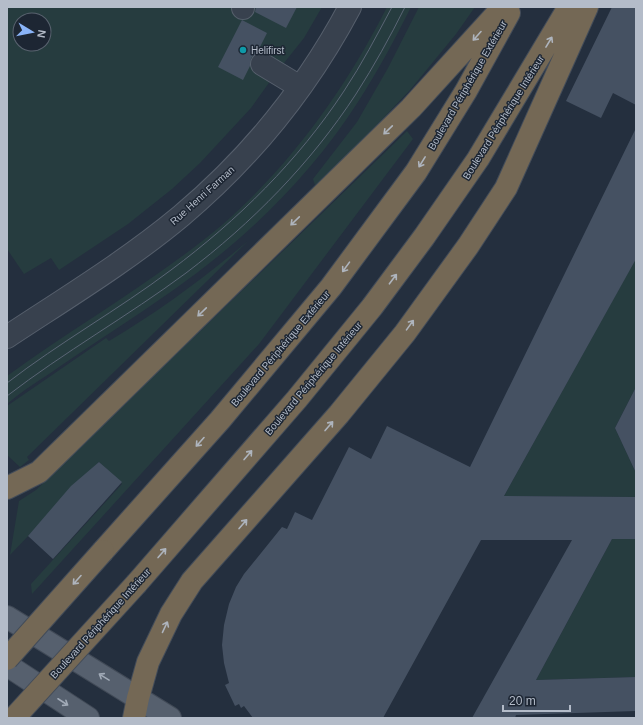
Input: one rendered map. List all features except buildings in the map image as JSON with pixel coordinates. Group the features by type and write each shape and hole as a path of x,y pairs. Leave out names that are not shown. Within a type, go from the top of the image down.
{"highway":[{"path":"7,488 39,472 411,108 503,7"},
{"name":"Boulevard Périphérique Extérieur","path":"7,658 220,420 331,287 416,172 466,91 512,7"},
{"name":"Boulevard Périphérique Intérieur","path":"14,718 137,582 297,399 381,294 424,238 478,159 569,7"},
{"path":"136,708 148,662 171,614 192,582 339,414 405,333 468,246 506,188 587,7"}],"main road":[{"path":"7,617 136,708 170,718"},
{"path":"7,665 88,718"}],"street":[{"name":"Rue Henri Farman","path":"7,337 137,250 181,216 224,177 250,150 300,88 322,57 350,7"},
{"path":"262,64 300,88"}],"green space":[{"path":"7,7 322,7 304,38 251,108 200,163 172,189 128,224 59,270 51,258 24,274 7,249"},
{"path":"387,7 411,7 372,79 339,130 319,156 274,206 250,229 199,271 158,301 26,389 7,404 7,376 170,265 222,225 271,177 294,151 335,96 354,67"},
{"path":"419,7 475,7 456,34 410,90 341,163 315,185 313,179 357,122 388,68"},
{"path":"407,131 413,139 259,344 32,594 31,584 122,484 99,462 10,555 19,501 36,490"},
{"path":"248,241 27,457 29,460 20,467 7,455 7,406 106,338 109,341 163,306 215,268"},
{"path":"635,260 636,387 615,428 636,473 636,497 504,496"},
{"path":"612,539 636,539 636,677 536,680"}],"tram line":[{"path":"7,383 151,285 196,251 243,210 287,165 326,117 357,70 392,7"},
{"path":"7,396 51,364 186,273 257,213 279,191 320,144 356,94 388,40 405,7"}],"place":[{"name":"Helifirst","path":"243,50"}]}
